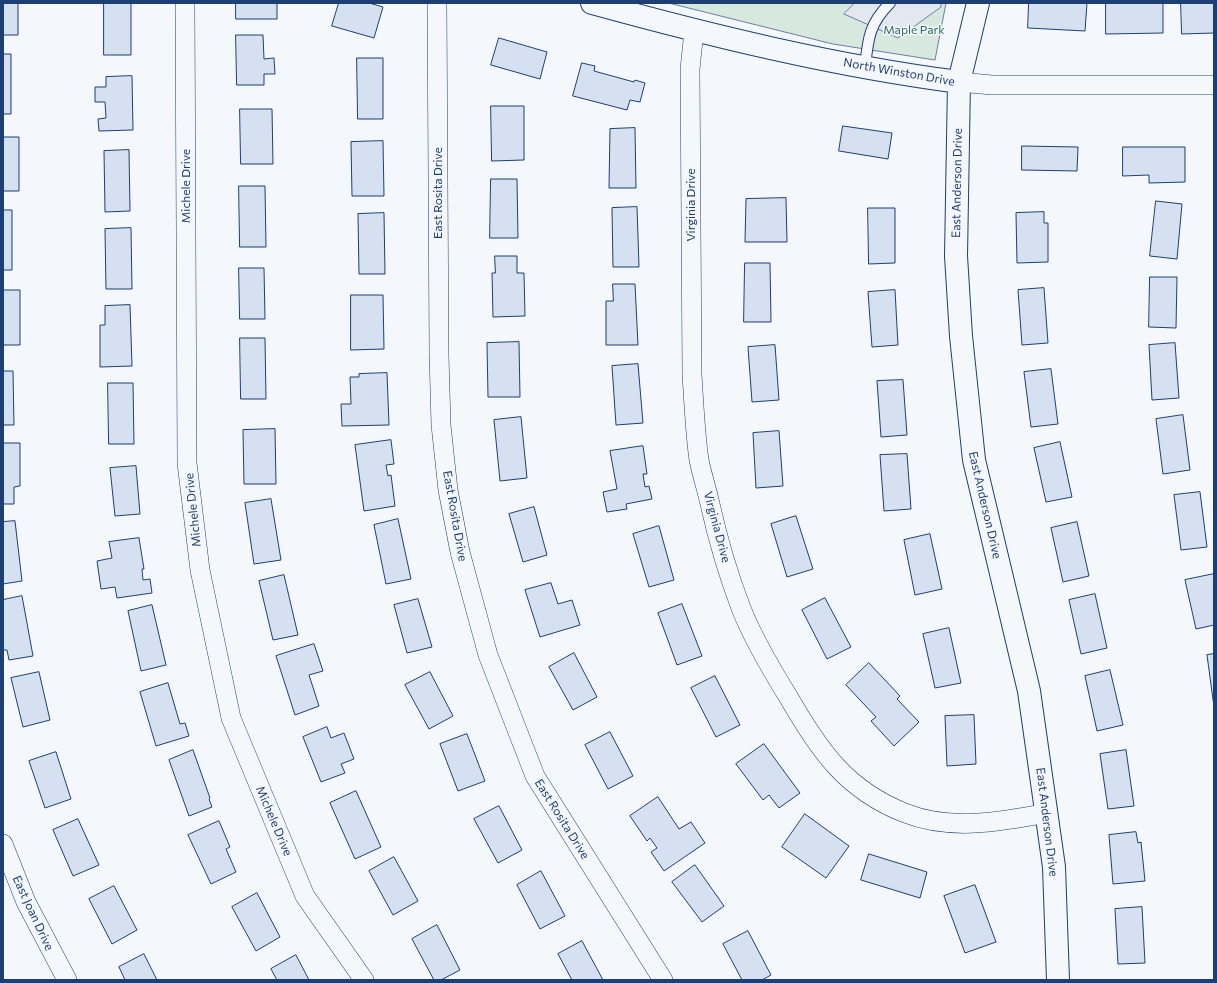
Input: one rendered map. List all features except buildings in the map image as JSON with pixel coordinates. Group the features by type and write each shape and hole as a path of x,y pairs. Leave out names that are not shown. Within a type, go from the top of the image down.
{"street":[{"name":"Michele Drive","path":"186,3 188,463 200,570 231,718 305,896 364,980"},
{"name":"East Rosita Drive","path":"437,3 439,355 442,425 448,490 460,552 488,655 535,776 662,980"},
{"name":"North Winston Drive","path":"592,3 694,31 865,67 959,82 992,85 1214,85"},
{"name":"East Anderson Drive","path":"978,3 959,82 956,256 961,336 974,460 1029,691 1054,867 1058,980"},
{"name":"Virginia Drive","path":"694,31 690,77 692,367 695,418 700,461 720,544 742,609 768,664 798,714 826,756 841,773 876,799 905,813 933,821 982,824 1047,813"},
{"name":"East Joan Drive","path":"3,844 26,902 66,980"}],"lane":[{"path":"865,67 868,40 872,24 890,3"}],"green space":[{"name":"Maple Park","path":"669,3 946,3 935,60 833,44"}],"shaded area":[{"path":"855,3 941,3 941,7 898,38 844,14"}]}
